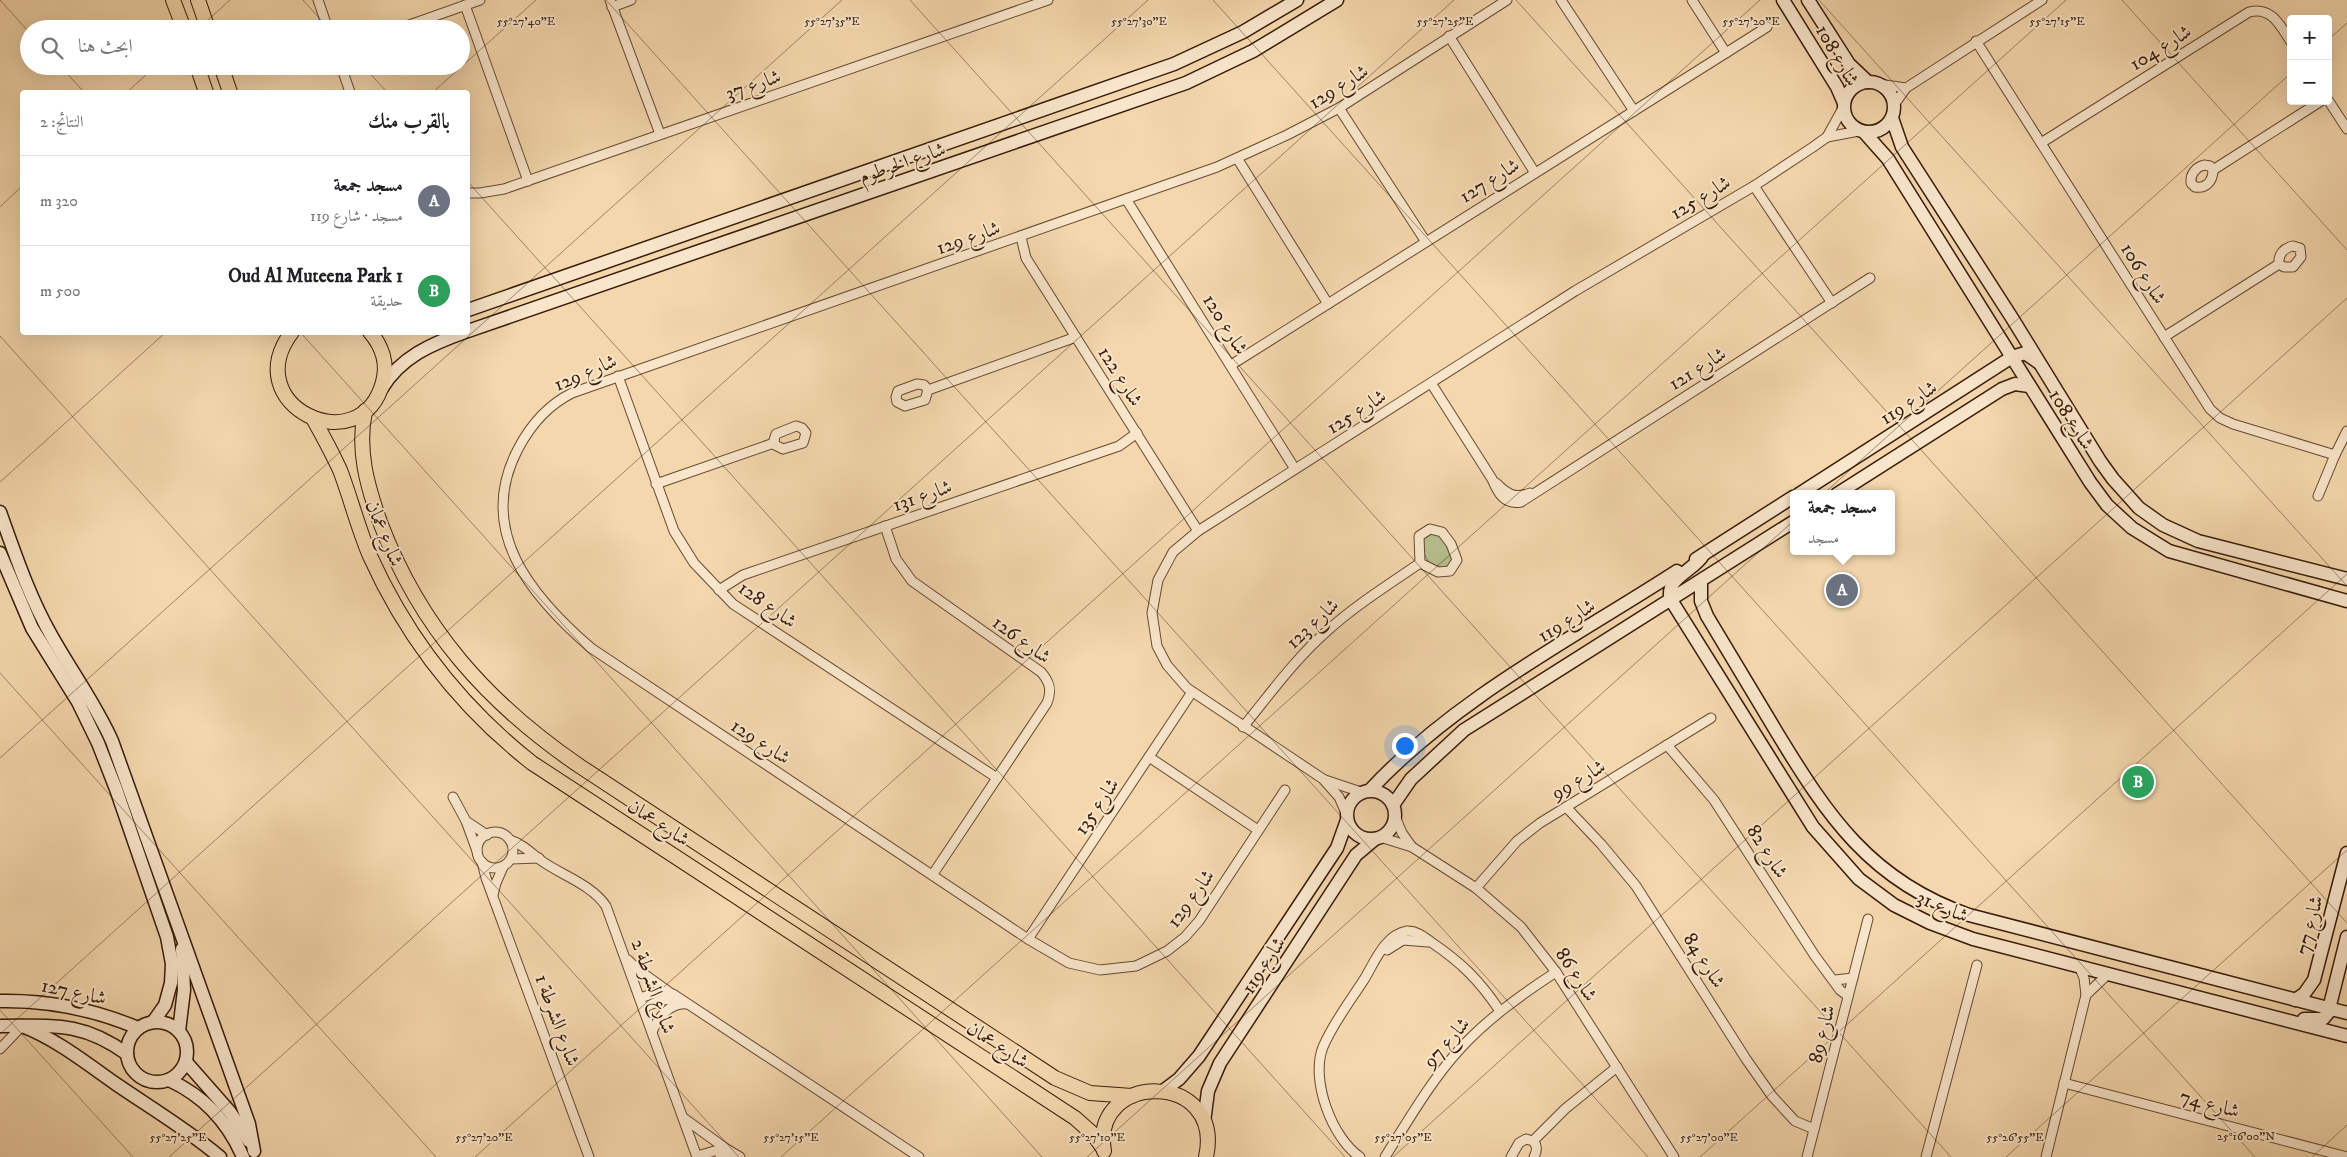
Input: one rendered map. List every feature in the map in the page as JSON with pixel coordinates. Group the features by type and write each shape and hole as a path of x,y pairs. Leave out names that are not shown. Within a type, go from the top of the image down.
{"main road":[{"path":"174,0 181,20"},
{"path":"198,0 205,20"},
{"path":"200,75 205,90"},
{"path":"224,75 229,90"},
{"path":"287,336 280,354 278,368 282,387 292,405 302,414 314,420 340,422 365,411 381,390 385,364 382,351 372,335"},
{"name":"شارع عمان","path":"365,411 361,439 367,482 387,540 406,582 432,624 462,664 514,716 575,763 1055,1078 1072,1087 1090,1093 1132,1096"},
{"name":"شارع عمان","path":"314,420 340,470 369,554 392,600 442,675 496,733 541,768 1075,1118 1092,1134 1104,1152"},
{"path":"1104,1152 1107,1123 1122,1102 1132,1096 1152,1090 1163,1090 1174,1093 1192,1104 1204,1122 1208,1135 1208,1154"}],"street":[{"path":"318,0 325,20"},
{"path":"424,20 480,0"},
{"path":"631,0 611,3 660,134"},
{"name":"شارع 37","path":"470,193 492,192 528,180 1048,0"},
{"name":"شارع الخرطوم","path":"470,309 1174,64 1243,32 1297,0"},
{"name":"شارع الخرطوم","path":"470,331 1186,82 1253,51 1337,0"},
{"name":"شارع 129","path":"1285,790 1199,921 1177,944 1158,957 1124,968 1090,968 1059,958 606,660 562,622 523,575 507,540 503,514 507,479 515,454 537,420 554,404 581,389 1021,237 1237,158 1287,136 1339,108 1507,0"},
{"path":"1561,0 1634,111"},
{"path":"1692,0 1726,53"},
{"name":"شارع 108","path":"1783,0 1837,87 1844,106"},
{"name":"شارع 108","path":"1808,0 1849,64 1873,83"},
{"path":"1906,88 1861,83 1850,91 1844,106 1846,119 1861,131 1877,131 1883,128 1906,88 2042,0"},
{"path":"466,5 528,180"},
{"name":"شارع 104","path":"2042,143 2249,12 2260,10 2270,14 2287,37"},
{"name":"شارع 127","path":"1231,365 1767,27"},
{"path":"1449,36 1535,173"},
{"name":"شارع 106","path":"1976,41 2205,403 2220,418 2233,424 2335,454"},
{"path":"344,75 349,90"},
{"path":"1873,83 1890,95 1893,112"},
{"path":"2213,170 2316,105"},
{"path":"2331,105 2347,129"},
{"name":"شارع 125","path":"1828,137 1844,106"},
{"path":"1339,108 1426,242"},
{"name":"شارع 108","path":"1893,112 1902,147 2100,461 2139,508 2163,525 2186,536 2347,579"},
{"name":"شارع 108","path":"1861,131 1888,159 2029,386 2094,488 2107,505 2132,528 2151,542 2174,553 2347,601"},
{"name":"شارع 125","path":"1346,817 1338,797 1323,780 1192,692 1173,674 1161,656 1154,635 1152,612 1154,590 1164,565 1181,544 1198,531 1575,291 1754,186 1828,137 1861,131"},
{"path":"1237,158 1328,304"},
{"path":"1754,186 1832,303"},
{"name":"شارع 120","path":"1126,199 1295,469"},
{"name":"شارع 122","path":"1021,237 1026,258 1198,531"},
{"path":"2164,337 2279,264"},
{"name":"شارع 121","path":"1431,383 1492,479 1506,493 1522,496 1542,488 1870,278"},
{"name":"شارع الخرطوم","path":"381,390 394,372 417,353 432,344 458,335"},
{"path":"928,390 1076,337"},
{"path":"2012,357 2025,353 2041,365"},
{"name":"شارع 119","path":"1805,490 2012,357"},
{"name":"شارع 128","path":"618,376 670,520 684,549 719,590 734,604 997,778"},
{"name":"شارع 119","path":"1843,490 2002,389 2015,384 2029,386"},
{"path":"2318,496 2335,454 2347,432"},
{"name":"شارع 131","path":"719,590 743,575 1119,446 1137,433"},
{"path":"1866,475 1898,446 1898,439 1887,437"},
{"path":"656,484 774,443"},
{"name":"شارع 119","path":"1366,791 1416,745 1455,713 1790,499"},
{"path":"0,512 24,578 41,617 96,708 112,741 249,1124 251,1155"},
{"name":"شارع 119","path":"1394,810 1411,779 1464,730 1701,582 1790,524"},
{"name":"شارع 126","path":"885,526 896,560 916,585 1037,670 1047,680 1050,690 1047,703 933,874"},
{"path":"1430,529 1442,532 1457,556 1454,566 1443,572 1420,563 1420,536 1430,529"},
{"path":"0,553 32,628 78,702 98,743 167,937 172,964 171,983 165,1005 153,1022"},
{"path":"1671,600 1669,593 1673,583 1693,568 1703,555"},
{"path":"2254,576 2275,575 2279,570 2277,561"},
{"name":"شارع 123","path":"1244,727 1294,664 1325,632 1356,606 1420,563"},
{"name":"شارع 31","path":"1701,582 1701,601 1707,616 1816,796 1847,836 1881,868 1909,888 1939,904 1968,915 2347,1013"},
{"name":"شارع 31","path":"1671,600 1799,807 1828,846 1859,879 1882,897 1912,915 1952,932 2347,1036"},
{"name":"شارع 135","path":"1028,939 1192,692"},
{"name":"شارع 99","path":"1476,888 1517,841 1540,823 1711,718"},
{"name":"شارع 82","path":"1667,745 1731,824 1815,956 1840,990 1848,996"},
{"path":"1766,753 1772,747 1779,747 1806,788 1816,796"},
{"path":"1150,757 1258,830"},
{"name":"شارع 125","path":"1323,780 1366,791"},
{"path":"1366,791 1384,794 1394,810 1389,831 1378,838 1368,839 1354,833 1346,817 1351,800 1366,791"},
{"path":"453,797 466,821 482,862 494,868 503,867"},
{"name":"شارع 84","path":"1566,807 1601,844 1636,886 1746,1059 1772,1096 1796,1121 1814,1128"},
{"name":"شارع 86","path":"1394,810 1402,833 1412,847"},
{"name":"شارع 119","path":"1163,1090 1179,1079 1199,1056 1337,848 1346,817"},
{"path":"466,821 487,835"},
{"path":"478,852 480,842 487,835 497,832 510,840 514,850 511,859 503,867 496,882 493,895"},
{"name":"شارع 119","path":"1204,1122 1208,1091 1220,1063 1356,855 1378,838"},
{"name":"شارع 86","path":"1378,838 1412,847 1476,888 1522,927 1556,972 1674,1157"},
{"name":"شارع الشرطة 2","path":"510,840 526,847 539,858 594,893 603,901 610,912 697,1157"},
{"name":"شارع 77","path":"2295,1000 2304,994 2314,980 2347,853"},
{"path":"511,859 539,858"},
{"name":"شارع الشرطة 1","path":"482,862 486,878 589,1157"},
{"name":"شارع 89","path":"1807,1157 1868,919"},
{"path":"178,926 185,976 179,1032"},
{"path":"1360,1157 1344,1143 1330,1121 1322,1084 1321,1055 1328,1038 1390,940 1402,932 1415,932 1451,954 1470,972 1500,1011"},
{"name":"شارع 77","path":"2329,1009 2347,937"},
{"path":"625,957 637,970 669,992 919,1157"},
{"path":"1926,1157 1977,965"},
{"path":"2046,1157 2086,995 2084,978 2079,966"},
{"name":"شارع 97","path":"1385,1157 1447,1064 1469,1040 1500,1011 1556,972"},
{"path":"2086,995 2108,974"},
{"path":"1834,980 1853,978"},
{"path":"640,998 655,992 669,992"},
{"path":"643,1008 667,998 684,1001"},
{"name":"شارع 127","path":"0,1000 28,1000 61,1004 93,1011 138,1028"},
{"path":"652,1032 660,1018 671,1008 684,1001"},
{"path":"2280,1018 2320,1019 2326,1016 2329,1009"},
{"path":"169,1080 182,1069 186,1062 187,1046 179,1032 164,1023 153,1022 138,1028 132,1036 126,1054 134,1072 150,1082 169,1080 188,1089 211,1108 233,1138 251,1155"},
{"name":"شارع 127","path":"0,1026 62,1026 80,1029 96,1035 126,1054"},
{"path":"0,1049 22,1026 34,1031 63,1048 197,1139 220,1157"},
{"path":"186,1062 230,1112 251,1155"},
{"path":"1511,1157 1522,1141 1533,1141 1565,1109 1617,1067"},
{"name":"شارع 74","path":"2064,1083 2347,1157"},
{"path":"682,1116 691,1125 725,1148 734,1151 740,1157"},
{"path":"1533,1141 1537,1149 1534,1157"},
{"path":"697,1157 725,1148"},
{"path":"720,1157 740,1157"}],"green space":[{"path":"1433,532 1444,541 1450,550 1451,564 1445,569 1431,566 1423,551 1421,543 1423,539"}],"place":[{"name":"مسجد جمعة","path":"1842,590"},
{"name":"Oud Al Muteena Park 1","path":"2138,782"}]}
